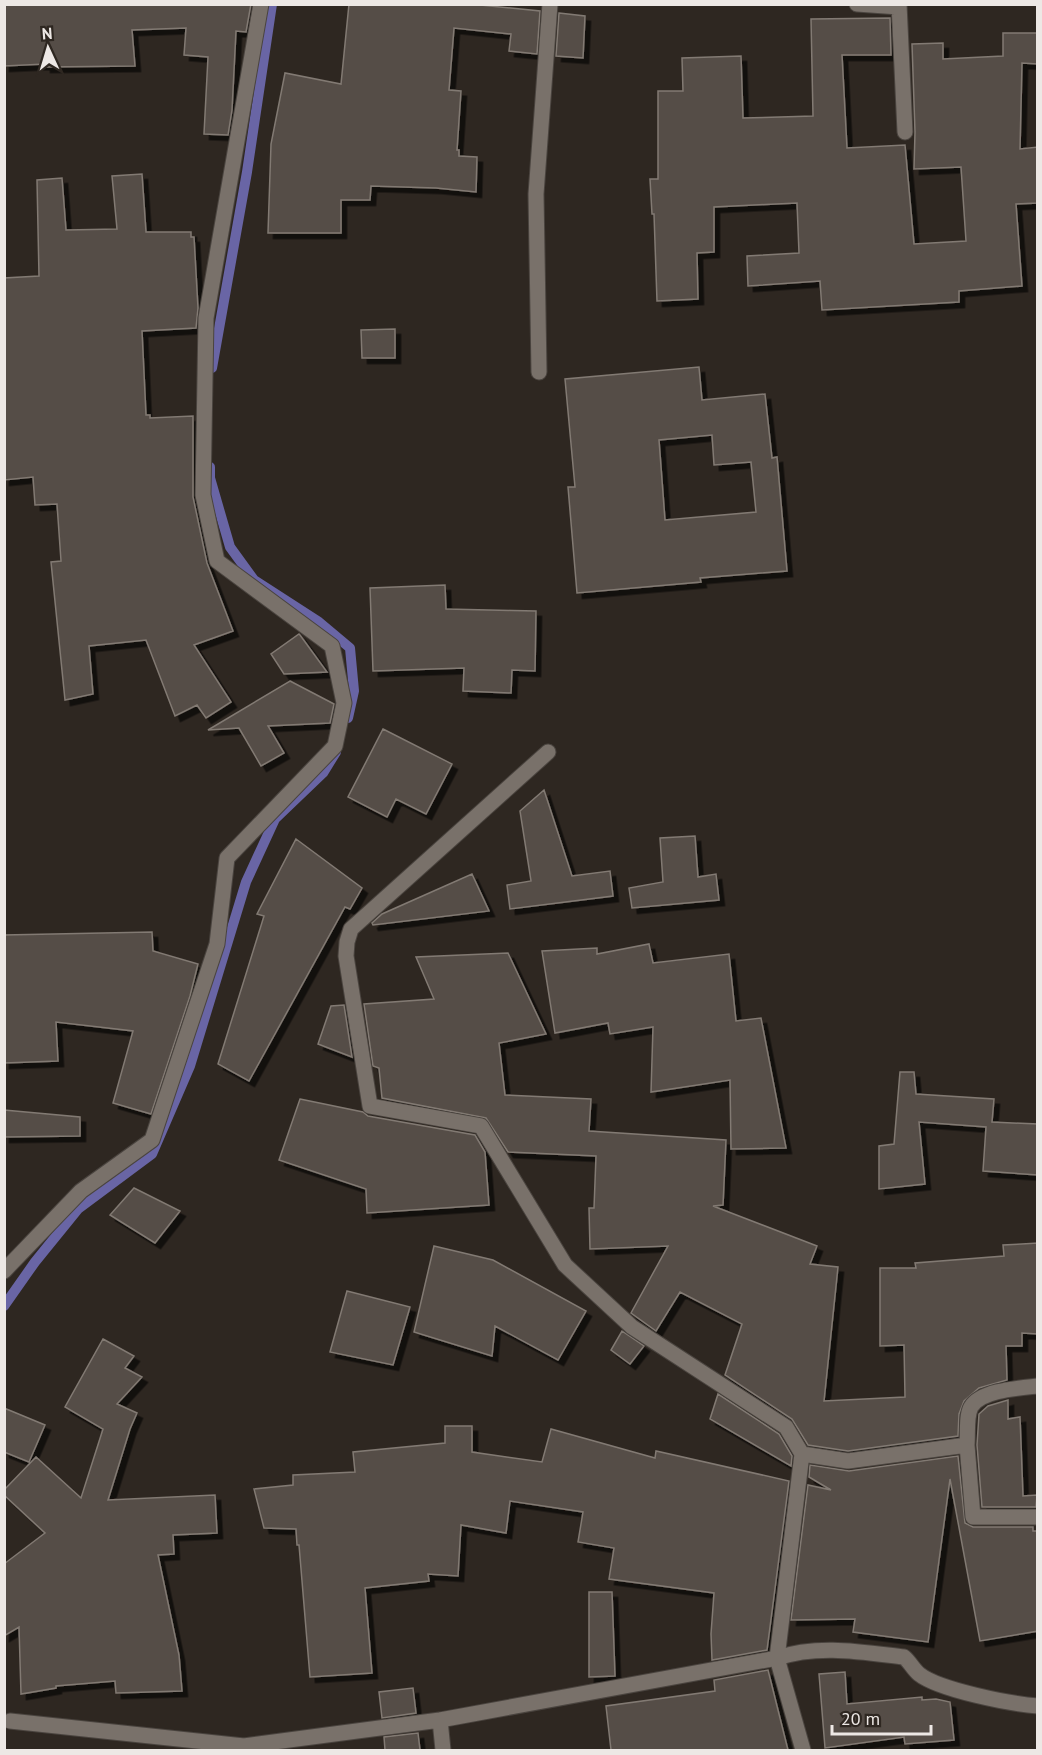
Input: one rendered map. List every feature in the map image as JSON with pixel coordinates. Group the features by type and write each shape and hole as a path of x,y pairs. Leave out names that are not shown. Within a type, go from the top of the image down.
{"street":[{"path":"4,1271 81,1191 152,1140 217,944 227,858 334,746 344,703 332,646 217,561 202,495 206,318 261,4"},
{"path":"539,372 536,194 550,4"},
{"path":"857,4 899,6 905,132"},
{"path":"548,752 351,928 346,956 370,1106 482,1126 565,1265 632,1327 786,1427 802,1454 777,1658 803,1750"},
{"path":"1038,1386 996,1392 976,1401 970,1409 967,1445 973,1517 1038,1517"},
{"path":"802,1454 848,1461 967,1445"},
{"path":"10,1721 244,1746 440,1720 777,1658 793,1653 843,1649 904,1657 918,1673 933,1682 1010,1704 1038,1706"},
{"path":"440,1720 443,1750"}],"building":[{"path":"4,4 251,4 246,32 236,31 232,110 228,135 204,134 208,57 184,55 186,28 132,30 135,66 45,67 45,64 4,66"},
{"path":"349,4 470,4 540,11 537,54 509,51 511,34 454,28 449,90 461,91 457,150 459,150 459,156 477,157 476,192 371,186 370,200 341,200 341,233 268,233 271,144 285,73 341,84"},
{"path":"559,13 585,16 583,58 556,56"},
{"path":"890,18 891,55 842,55 847,148 905,145 914,244 966,241 961,167 914,169 912,44 943,43 943,59 1003,56 1003,33 1038,33 1038,64 1022,63 1020,149 1038,147 1038,203 1016,204 1022,286 959,291 959,302 822,310 820,281 748,286 747,256 799,253 797,203 714,207 714,252 697,253 698,299 657,301 654,214 652,214 650,179 658,179 658,91 683,91 682,58 741,56 743,118 813,116 811,19"},
{"path":"142,174 146,232 191,232 191,237 194,237 198,308 196,328 142,331 146,415 150,415 150,418 193,416 193,497 207,563 233,631 194,645 231,702 206,718 197,705 175,716 146,640 89,646 93,694 65,700 51,562 61,561 57,504 35,505 33,477 4,480 4,278 39,276 37,180 62,178 66,230 117,229 112,176"},
{"path":"395,329 395,358 362,358 361,330"},
{"path":"699,367 702,400 765,394 772,458 777,457 787,571 700,578 701,582 577,593 568,487 575,487 565,379","holes":["712,435 714,465 751,462 756,512 665,520 659,440"]},
{"path":"445,585 446,609 536,611 535,671 512,670 511,693 463,691 464,668 373,671 370,588"},
{"path":"299,634 327,672 284,674 271,654"},
{"path":"290,681 334,704 330,723 268,726 284,753 261,766 239,728 208,730"},
{"path":"383,729 452,764 426,814 396,799 387,817 348,797"},
{"path":"544,790 572,876 610,871 613,896 510,909 507,885 531,881 520,811"},
{"path":"695,836 698,877 716,874 719,900 632,908 629,888 663,882 660,838"},
{"path":"296,839 362,888 350,909 345,907 249,1081 218,1064 264,916 257,914"},
{"path":"472,874 489,911 373,925 372,923 382,914"},
{"path":"152,932 153,951 198,964 190,996 151,1114 113,1103 133,1031 56,1022 58,1061 4,1063 4,935"},
{"path":"649,944 653,963 729,954 736,1021 761,1018 786,1148 731,1149 730,1080 651,1092 653,1027 610,1034 608,1023 555,1033 542,951 597,948 597,954"},
{"path":"508,953 546,1034 499,1043 505,1095 591,1099 589,1131 726,1140 723,1205 713,1206 817,1246 810,1264 838,1267 824,1401 905,1397 904,1345 880,1346 880,1268 916,1268 915,1263 1004,1256 1003,1245 1038,1243 1038,1334 1022,1333 1022,1346 1006,1346 1007,1380 979,1388 964,1401 959,1414 958,1436 848,1451 808,1445 792,1419 725,1375 742,1324 680,1292 656,1331 631,1313 668,1246 590,1249 589,1208 594,1208 596,1156 508,1152 486,1118 382,1098 379,1068 373,1066 364,1004 434,999 416,957"},
{"path":"344,1005 352,1057 318,1044 331,1006"},
{"path":"900,1072 914,1072 916,1094 994,1099 992,1122 1038,1124 1038,1175 983,1171 986,1127 919,1122 925,1184 879,1189 879,1146 894,1144"},
{"path":"300,1099 363,1112 368,1116 475,1135 485,1152 489,1205 367,1213 366,1189 279,1160"},
{"path":"4,1110 80,1117 80,1136 4,1137"},
{"path":"134,1188 180,1211 155,1243 110,1215"},
{"path":"434,1246 493,1260 586,1311 558,1360 495,1326 492,1356 414,1332"},
{"path":"347,1291 410,1307 393,1365 330,1352"},
{"path":"622,1331 644,1346 630,1364 611,1350"},
{"path":"103,1339 134,1356 125,1368 142,1377 117,1404 137,1413 108,1500 215,1495 217,1533 173,1535 174,1554 158,1555 179,1655 182,1691 116,1693 115,1681 56,1686 56,1688 21,1694 19,1627 4,1636 4,1564 45,1533 4,1495 4,1490 36,1457 81,1498 103,1429 65,1407"},
{"path":"718,1394 779,1434 792,1456 791,1466 710,1419"},
{"path":"1008,1400 1008,1419 1020,1417 1023,1496 1037,1495 1036,1507 982,1507 977,1445 979,1414 988,1406"},
{"path":"4,1408 45,1425 29,1462 4,1452"},
{"path":"445,1426 472,1426 472,1452 542,1462 551,1429 655,1458 656,1451 789,1481 767,1650 712,1660 714,1593 609,1579 614,1548 578,1542 583,1512 510,1501 506,1533 461,1525 458,1576 428,1574 429,1581 365,1588 372,1673 310,1677 296,1529 264,1528 254,1489 293,1485 293,1475 355,1472 353,1452 445,1443"},
{"path":"958,1456 965,1523 973,1527 1033,1527 1033,1531 1038,1531 1038,1631 980,1641 950,1479 928,1642 853,1632 855,1619 791,1620 808,1485 831,1490 809,1477 810,1465 849,1471"},
{"path":"589,1592 612,1592 615,1676 589,1677"},
{"path":"768,1670 788,1750 611,1750 606,1706 715,1691 714,1680"},
{"path":"845,1672 847,1704 922,1697 922,1700 936,1699 950,1702 954,1740 905,1744 904,1737 825,1748 819,1674"},
{"path":"413,1688 416,1713 382,1718 379,1692"},
{"path":"418,1733 420,1750 385,1750 384,1737"}],"waterway":[{"path":"212,368 247,172 272,4"},
{"path":"210,467 210,478 230,547 254,580 319,622 350,648 354,691 348,718"},
{"path":"4,1306 35,1262 78,1209 152,1154 190,1066 246,882 275,819 323,773 336,752"}]}
